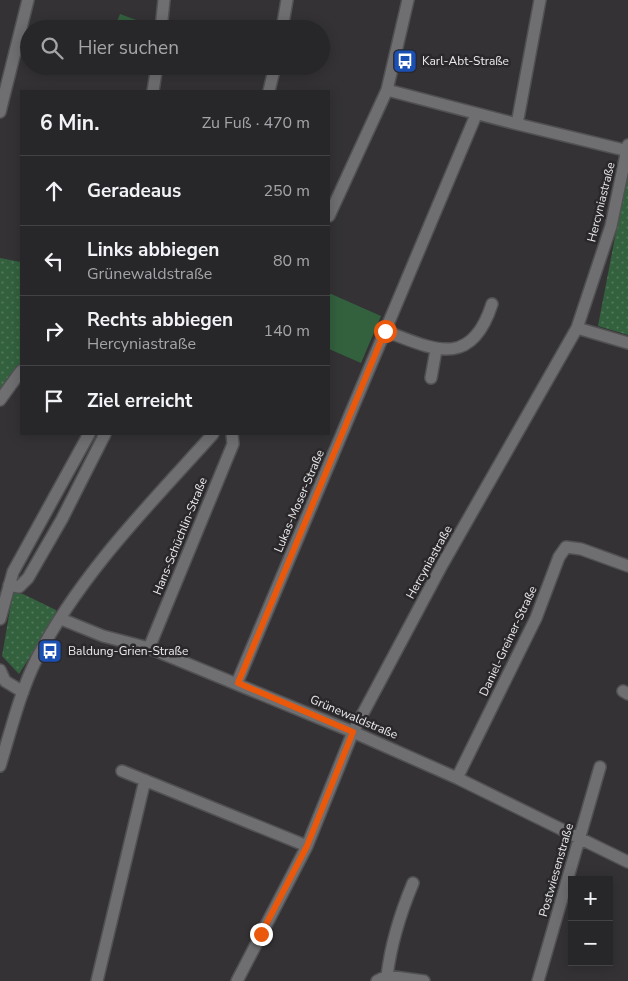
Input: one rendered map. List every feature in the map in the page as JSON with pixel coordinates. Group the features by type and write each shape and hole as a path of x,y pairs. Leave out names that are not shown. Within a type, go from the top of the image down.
{"street":[{"path":"23,20 28,0"},
{"path":"162,20 164,0"},
{"path":"284,20 287,0"},
{"path":"330,214 387,90 408,0"},
{"path":"517,124 540,0"},
{"path":"0,112 20,32"},
{"path":"153,90 155,75"},
{"path":"269,90 272,75"},
{"path":"387,90 476,115 628,149"},
{"name":"Lukas-Moser-Straße","path":"238,683 476,115"},
{"name":"Hercyniastraße","path":"240,980 307,846 353,732 442,565 577,328 611,226 628,149"},
{"path":"385,331 436,350 458,348 478,334 492,304"},
{"path":"577,328 628,343"},
{"path":"431,378 436,350"},
{"path":"0,400 20,372"},
{"path":"0,620 9,585 29,542 88,435"},
{"path":"9,585 19,587 28,578 62,519 104,435"},
{"path":"0,766 23,692 37,658 60,619 106,553 212,435"},
{"name":"Hans-Schüchlin-Straße","path":"149,648 233,444 232,435"},
{"name":"Daniel-Greiner-Straße","path":"457,778 536,618 559,557 566,547 581,549 628,566"},
{"name":"Grünewaldstraße","path":"60,619 103,636 149,648 238,683 353,732 457,778 628,862"},
{"path":"2,678 23,692"},
{"name":"Postwiesenstraße","path":"538,981 600,767"},
{"path":"122,771 307,846"},
{"path":"97,981 145,780"},
{"path":"413,883 400,912 382,979 424,981"}],"green space":[{"path":"120,14 136,20 118,20"},
{"path":"628,169 628,335 598,326"},
{"path":"0,258 20,262 20,367 0,396"},
{"path":"330,293 381,316 361,363 330,349"},
{"path":"13,592 23,594 56,610 56,616 19,674 2,656"}],"place":[{"name":"Karl-Abt-Straße","path":"405,61"},
{"name":"Baldung-Grien-Straße","path":"50,651"}],"route":[{"path":"261,934 307,846 353,732 238,683 385,331"}]}
